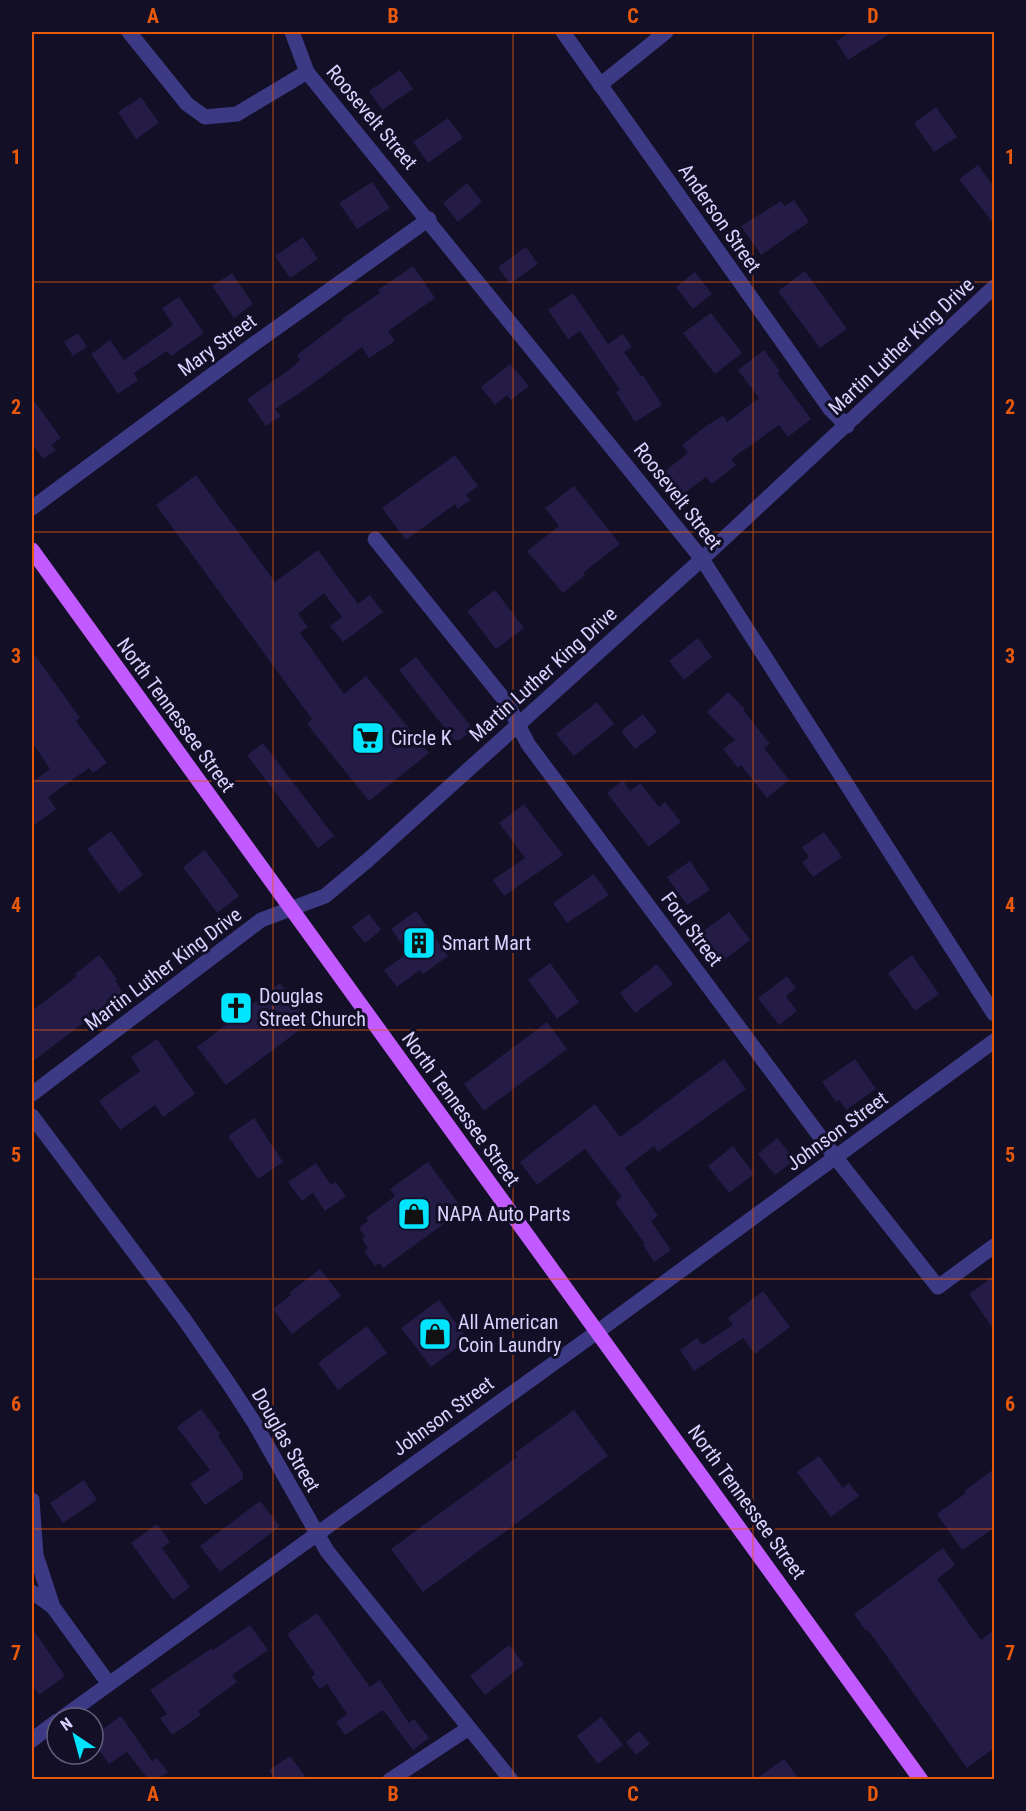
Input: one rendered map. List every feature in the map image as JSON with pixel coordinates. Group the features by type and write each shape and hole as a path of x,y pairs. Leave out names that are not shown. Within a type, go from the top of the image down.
{"main road":[{"name":"North Tennessee Street","path":"32,550 921,1779"}],"street":[{"path":"129,32 187,104 205,117 237,114 307,72"},
{"name":"Roosevelt Street","path":"292,32 307,72 429,219 702,559 994,1014"},
{"name":"Anderson Street","path":"563,32 830,409 847,426"},
{"path":"600,85 666,32"},
{"name":"Mary Street","path":"32,508 251,346 429,219"},
{"name":"Martin Luther King Drive","path":"32,1095 261,920 325,896 702,559 994,287"},
{"name":"Ford Street","path":"375,539 507,703 528,744 836,1158 938,1287 994,1246"},
{"name":"Johnson Street","path":"79,1706 597,1332 994,1041"},
{"name":"Douglas Street","path":"32,1116 224,1376 255,1424 315,1534 348,1579 511,1779"},
{"path":"32,1500 36,1555 53,1607 109,1684"},
{"path":"32,1592 53,1607"},
{"path":"390,1779 469,1728"},
{"path":"32,1740 45,1730"}],"building":[{"path":"851,32 893,32 848,60 836,41"},
{"path":"400,70 413,89 382,110 369,91"},
{"path":"141,97 159,123 136,139 118,112"},
{"path":"936,107 957,137 934,152 914,123"},
{"path":"448,118 463,138 428,163 413,142"},
{"path":"978,165 994,187 994,224 959,179"},
{"path":"372,182 390,208 357,229 339,203"},
{"path":"467,183 482,202 458,222 443,203"},
{"path":"794,200 809,222 761,255 741,226 781,201 784,206"},
{"path":"303,237 318,259 290,278 275,256"},
{"path":"526,247 538,264 510,284 498,267"},
{"path":"413,266 435,298 388,331 395,341 369,358 362,347 275,409 281,416 266,426 247,399 289,370 300,360 297,355 342,319 380,293 378,290"},
{"path":"805,271 847,329 820,348 778,291"},
{"path":"695,272 712,294 693,309 676,287"},
{"path":"232,273 253,304 234,318 212,286"},
{"path":"573,293 608,344 623,334 632,347 624,352 641,376 643,375 662,405 635,422 616,392 620,390 580,331 568,339 548,310"},
{"path":"179,297 204,333 171,356 167,351 134,373 138,380 118,394 91,354 110,340 124,360 173,325 162,308"},
{"path":"711,313 742,353 715,374 683,333"},
{"path":"78,333 87,347 73,356 64,342"},
{"path":"764,350 780,371 777,373 811,419 788,437 779,425 731,459 736,465 712,484 706,477 679,497 661,474 688,453 682,445 706,426 723,416 727,422 759,398 738,370"},
{"path":"510,364 529,386 511,400 507,395 495,405 481,387"},
{"path":"32,398 61,438 51,445 56,450 43,459 32,444"},
{"path":"455,455 478,486 466,495 470,500 458,509 455,504 406,540 382,508"},
{"path":"196,475 275,582 318,550 358,604 370,595 383,612 343,642 330,626 342,617 324,593 298,614 308,627 300,633 344,694 366,676 429,753 369,801 307,724 312,719 156,505"},
{"path":"574,486 620,544 583,573 585,575 563,593 527,551 559,526 545,508"},
{"path":"495,590 524,628 496,649 467,611"},
{"path":"698,638 712,657 684,680 669,661"},
{"path":"32,651 80,718 76,721 107,763 93,773 89,768 48,797 56,809 32,827 32,775 35,780 50,769 32,742"},
{"path":"416,657 473,729 460,740 454,740 399,670"},
{"path":"728,692 745,709 743,710 770,744 764,748 789,780 767,798 741,765 738,768 723,749 735,740 707,712"},
{"path":"597,702 614,724 574,756 556,734"},
{"path":"643,714 657,732 635,749 621,731"},
{"path":"263,743 334,836 318,848 247,755"},
{"path":"623,780 630,791 640,783 659,807 665,802 681,822 649,847 607,793"},
{"path":"524,804 563,855 504,896 493,880 525,858 499,823"},
{"path":"111,831 143,875 119,893 87,849"},
{"path":"824,832 842,857 813,877 802,862 809,857 802,847"},
{"path":"205,850 239,896 217,913 183,867"},
{"path":"690,861 710,890 687,905 667,877"},
{"path":"594,874 609,895 567,923 553,903"},
{"name":"Smart Mart","path":"416,911 448,956 423,974 420,970 397,987 384,970 408,953 391,929"},
{"path":"729,912 750,940 723,961 702,932"},
{"path":"369,914 381,930 365,943 352,927"},
{"path":"99,955 117,979 115,980 123,993 32,1062 32,1011 77,976 75,974"},
{"path":"912,955 939,994 915,1011 888,973"},
{"path":"550,963 579,1002 557,1019 528,980"},
{"path":"657,964 673,984 635,1013 620,993"},
{"path":"787,976 796,988 786,996 797,1011 779,1025 758,998"},
{"path":"280,983 310,1022 226,1085 197,1047"},
{"path":"547,1022 567,1049 484,1111 464,1084"},
{"path":"157,1039 195,1094 163,1117 155,1105 120,1130 99,1101 140,1071 131,1057"},
{"path":"724,1059 746,1089 658,1152 654,1146 625,1168 658,1216 651,1221 671,1250 654,1262 643,1245 645,1244 615,1202 622,1197 585,1149 537,1185 520,1162 595,1104 620,1137"},
{"path":"855,1059 876,1089 846,1110 839,1100 836,1102 822,1082"},
{"path":"254,1118 283,1162 258,1179 228,1136"},
{"path":"777,1138 795,1160 775,1175 758,1154"},
{"path":"733,1146 754,1174 729,1193 708,1166"},
{"name":"NAPA Auto Parts","path":"428,1162 463,1210 383,1268 380,1263 375,1266 364,1251 368,1248 359,1228 368,1221 366,1218 395,1196 390,1189"},
{"path":"316,1163 331,1185 336,1182 346,1196 325,1211 313,1193 302,1201 288,1182"},
{"path":"320,1269 341,1296 292,1334 273,1309 291,1295 289,1293"},
{"path":"994,1276 994,1330 969,1294"},
{"path":"763,1291 790,1327 755,1354 743,1338 694,1371 680,1350 697,1338 702,1345 733,1325 728,1318"},
{"name":"All American Coin Laundry","path":"439,1300 468,1339 431,1367 401,1328"},
{"path":"367,1326 387,1353 338,1390 318,1363"},
{"path":"201,1409 220,1434 218,1436 243,1473 243,1479 205,1505 190,1484 210,1470 177,1427"},
{"path":"574,1410 608,1456 423,1592 391,1549 517,1457 515,1453"},
{"path":"819,1456 843,1488 849,1483 859,1496 831,1517 797,1472"},
{"path":"994,1469 994,1528 962,1550 937,1514"},
{"path":"84,1480 97,1500 63,1523 50,1503"},
{"path":"260,1501 280,1526 220,1572 200,1546"},
{"path":"157,1524 170,1542 162,1548 190,1587 173,1600 131,1543"},
{"path":"943,1548 955,1565 937,1579 981,1640 994,1630 994,1748 967,1768 868,1630 866,1631 854,1614"},
{"path":"317,1613 370,1687 380,1680 409,1723 414,1719 429,1738 413,1750 383,1710 345,1735 336,1722 347,1714 327,1684 320,1689 311,1677 315,1674 287,1634"},
{"path":"250,1625 268,1650 232,1675 237,1682 198,1711 201,1715 172,1735 160,1718 167,1714 150,1690"},
{"path":"32,1628 65,1676 39,1695 32,1685"},
{"path":"509,1645 524,1664 485,1695 470,1676"},
{"path":"121,1716 152,1761 157,1758 168,1772 158,1779 148,1779 127,1752 109,1764 105,1758 105,1727"},
{"path":"601,1717 623,1745 598,1764 577,1736"},
{"path":"639,1731 650,1744 636,1755 626,1742"},
{"path":"290,1756 307,1779 275,1779 269,1770"},
{"path":"784,1759 799,1779 756,1779"}],"place":[{"name":"Circle K","path":"368,738"},
{"name":"Smart Mart","path":"419,943"},
{"name":"Douglas Street Church","path":"236,1008"},
{"name":"NAPA Auto Parts","path":"414,1214"},
{"name":"All American Coin Laundry","path":"435,1334"}]}
